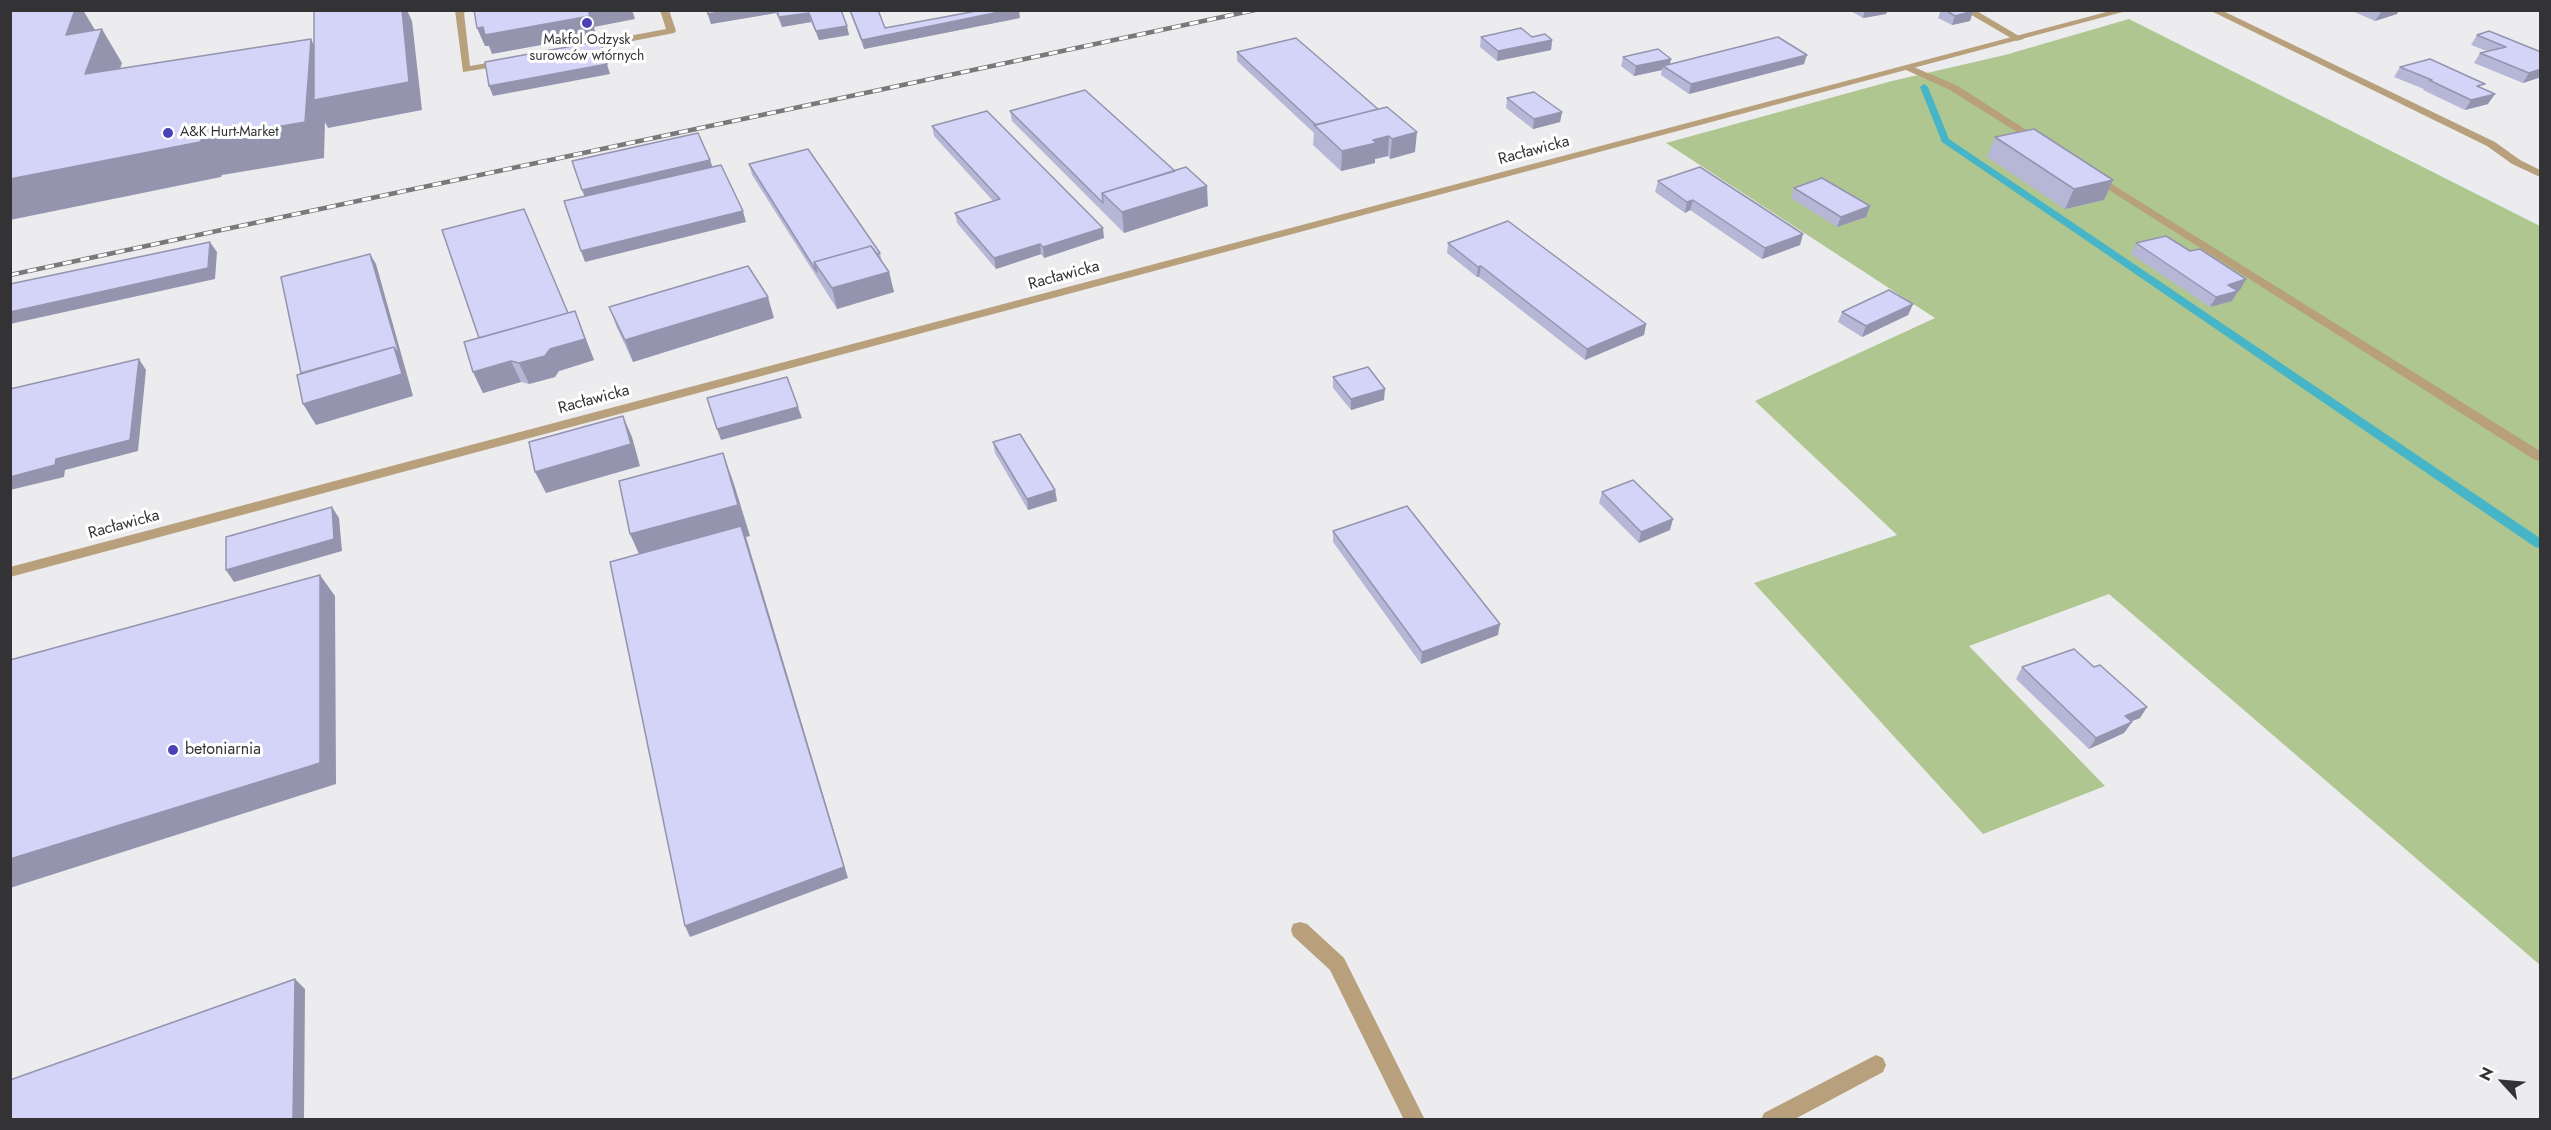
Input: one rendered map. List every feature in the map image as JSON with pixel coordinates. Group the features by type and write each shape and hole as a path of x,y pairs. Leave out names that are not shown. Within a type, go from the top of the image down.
{"street":[{"path":"464,10 459,11 466,70 512,61"},
{"path":"569,50 671,31 664,10"},
{"path":"1967,10 2019,39"},
{"name":"Racławicka","path":"10,572 2126,10"},
{"path":"2213,10 2491,144 2516,162 2541,174"},
{"path":"1909,68 1954,88 2055,152"},
{"path":"2085,171 2541,457"},
{"path":"1300,930 1337,964 1415,1119"},
{"path":"1771,1119 1876,1065"}],"green space":[{"path":"2129,19 2540,226 2540,965 2109,594 1969,646 2105,786 1983,834 1754,583 1897,535 1755,401 1935,318 1666,143 1892,81 2005,55"}],"building":[{"name":"A&K Hurt-Market","path":"75,10 66,35 102,29 85,74 311,39 305,122 201,140 10,179 10,12"},
{"path":"314,10 402,10 409,82 314,100"},
{"path":"474,10 588,10 590,16 485,35 483,27 477,28"},
{"path":"707,10 732,10 708,14"},
{"path":"777,10 841,10 847,26 816,31 809,13 779,17"},
{"path":"850,10 878,10 885,28 982,10 1009,10 862,40"},
{"path":"1945,10 1971,10 1973,11 1955,16"},
{"path":"1521,28 1532,37 1545,34 1552,40 1498,51 1481,37"},
{"path":"2489,31 2541,52 2541,69 2529,73 2480,53 2506,47 2477,35"},
{"path":"1778,37 1807,55 1691,84 1663,66"},
{"path":"1296,38 1378,109 1316,125 1237,52"},
{"path":"600,41 607,64 489,86 485,62"},
{"path":"1658,49 1671,59 1636,66 1623,57"},
{"path":"2430,59 2485,84 2477,86 2495,94 2471,100 2400,67"},
{"path":"1085,90 1175,171 1102,193 1103,203 1010,111"},
{"path":"1534,92 1562,112 1534,119 1507,98"},
{"path":"1387,107 1417,132 1392,139 1389,136 1373,140 1376,143 1342,151 1314,125"},
{"path":"987,111 1103,228 1043,247 1040,244 994,258 955,213 1000,199 932,126"},
{"path":"2034,129 2113,180 2074,189 1995,137"},
{"path":"698,133 710,160 582,190 572,161"},
{"path":"808,149 880,253 877,254 871,246 814,262 817,272 749,164"},
{"path":"721,165 743,211 581,251 564,201"},
{"path":"1186,167 1207,186 1122,212 1102,193"},
{"path":"1700,167 1803,234 1765,248 1693,200 1687,202 1658,181"},
{"path":"1822,178 1870,206 1841,217 1794,188"},
{"path":"524,209 568,313 479,338 442,230"},
{"path":"1508,221 1646,324 1587,349 1448,243"},
{"path":"2166,236 2190,251 2200,249 2246,279 2228,285 2238,291 2216,297 2136,243"},
{"path":"210,242 208,268 10,312 10,284"},
{"path":"871,246 889,272 832,288 814,262"},
{"path":"370,254 400,357 394,347 301,373 281,277"},
{"path":"748,266 768,297 625,340 609,307"},
{"path":"1889,290 1913,304 1866,326 1842,312"},
{"path":"575,311 585,339 550,349 545,356 519,363 511,361 473,372 464,342"},
{"path":"394,347 402,374 303,404 297,375"},
{"path":"139,359 130,440 56,459 55,465 10,477 10,389"},
{"path":"1368,367 1385,389 1351,399 1333,377"},
{"path":"787,377 798,407 717,429 707,398"},
{"path":"623,416 631,444 535,472 529,442"},
{"path":"1020,434 1055,490 1027,499 993,442"},
{"path":"723,453 738,505 630,534 619,481"},
{"path":"1633,480 1673,519 1641,532 1602,492"},
{"path":"1407,506 1500,624 1422,652 1333,531"},
{"path":"332,507 334,539 226,570 226,537"},
{"path":"741,526 844,867 685,926 610,562"},
{"name":"betoniarnia","path":"320,575 320,763 10,859 10,660"},
{"path":"2074,649 2094,667 2100,665 2147,707 2125,716 2132,722 2096,738 2022,667"},
{"path":"295,979 293,1119 10,1119 10,1080"}],"waterway":[{"path":"1924,87 1945,140 2540,544"}],"railway":[{"path":"10,275 1255,10"}],"place":[{"name":"Makfol Odzysk surowców wtórnych","path":"587,23"},
{"name":"A&K Hurt-Market","path":"168,133"},
{"name":"betoniarnia","path":"173,750"}]}
